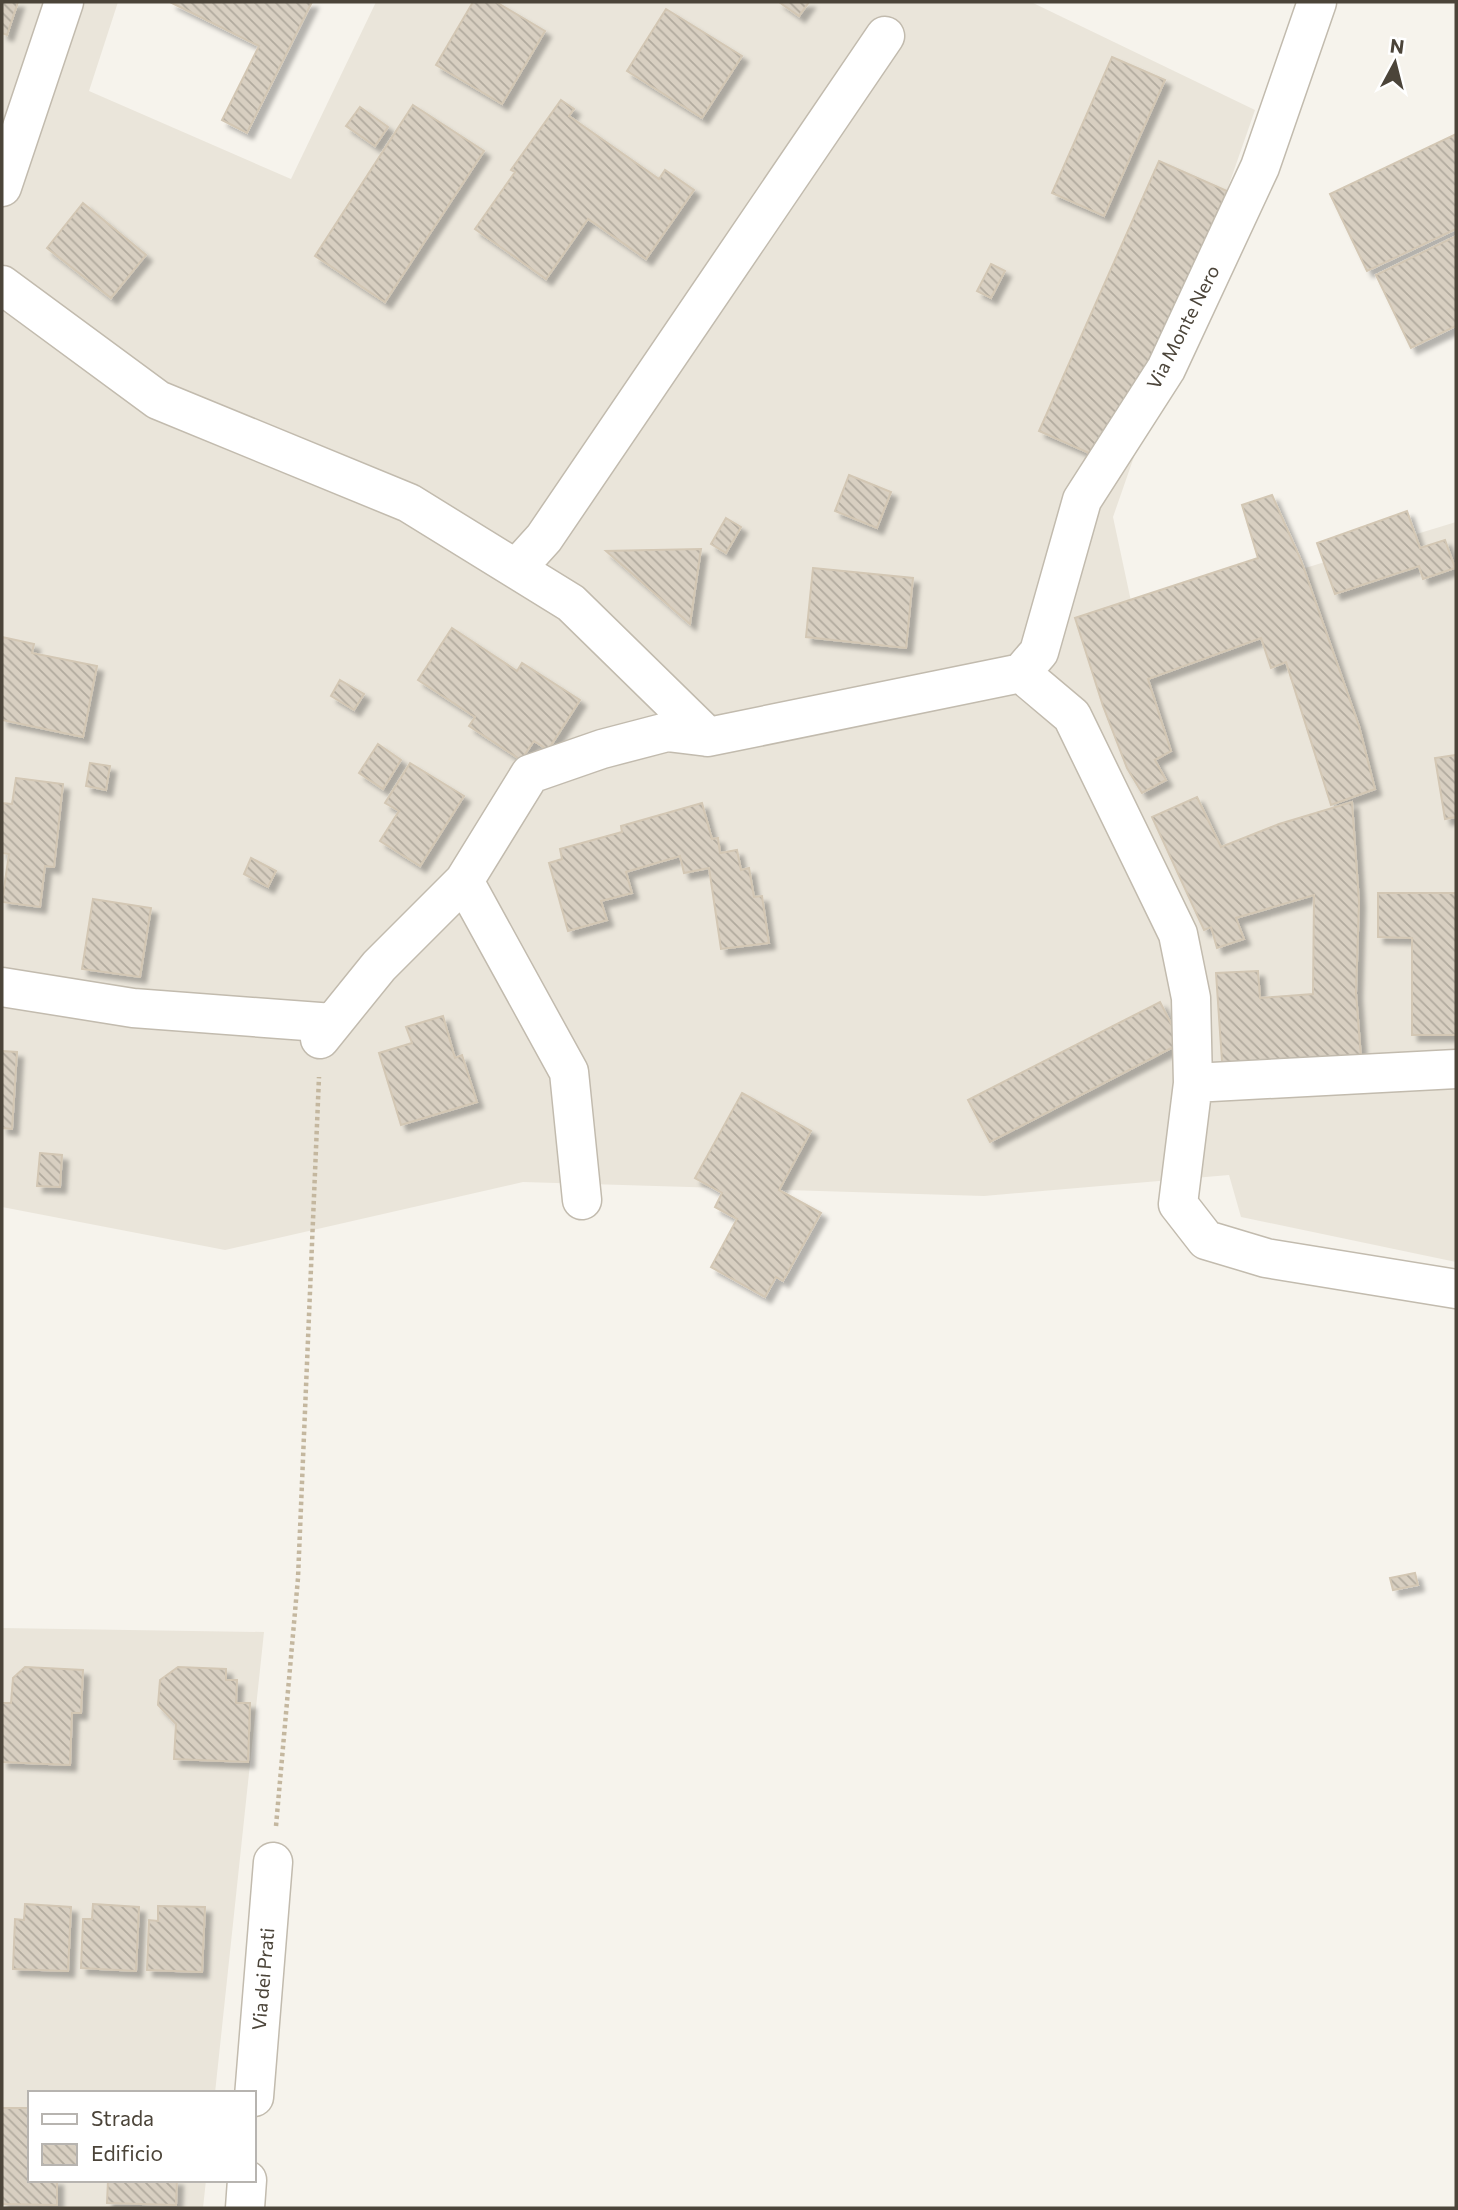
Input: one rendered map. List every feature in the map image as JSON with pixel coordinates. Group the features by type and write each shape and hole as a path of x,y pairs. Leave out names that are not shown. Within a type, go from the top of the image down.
{"street":[{"path":"2,187 64,2"},
{"name":"Via Monte Nero","path":"1021,673 1039,652 1082,500 1166,369 1260,167 1317,2"},
{"path":"516,569 544,538 885,36"},
{"path":"2,285 158,400 409,503 571,603 708,737"},
{"path":"2,987 133,1008 327,1031 379,966 464,881 530,774 602,749 667,732 708,737 1021,673 1072,716 1178,934 1191,998 1194,1083 1178,1204 1206,1240 1266,1258 1456,1289"},
{"path":"464,881 569,1072 582,1199"},
{"path":"1194,1083 1456,1069"},
{"name":"Via dei Prati","path":"254,2091 273,1862"},
{"path":"245,2208 247,2182"}],"path":[{"path":"273,1862 299,1578 327,1031"}],"shaded area":[{"path":"2,2 118,2 89,91 291,179 376,2 1031,2 1255,110 1113,517 1135,620 1456,522 1456,1262 1241,1217 1229,1175 984,1196 523,1182 225,1250 2,1207"},
{"path":"2,1628 264,1632 215,2091 28,2091 28,2182 206,2182 203,2208 2,2208"}],"building":[{"path":"2,2 18,2 7,35 2,33"},
{"path":"170,2 312,2 247,133 222,120 259,46"},
{"path":"473,2 496,2 545,31 502,104 436,65"},
{"path":"779,2 809,2 799,16"},
{"path":"666,9 742,56 702,118 627,71"},
{"path":"1112,57 1165,80 1104,216 1052,193"},
{"path":"561,100 574,109 569,116 659,179 665,170 694,190 646,259 588,219 546,279 475,229 515,172 511,170"},
{"path":"413,105 484,151 385,302 315,256"},
{"path":"360,107 388,127 375,146 346,126"},
{"path":"1456,134 1456,229 1367,271 1330,194"},
{"path":"1159,161 1227,191 1107,461 1039,431"},
{"path":"83,203 146,255 111,298 47,248"},
{"path":"1456,236 1456,326 1411,348 1376,275"},
{"path":"991,264 1005,271 991,298 977,291"},
{"path":"849,475 891,492 877,528 835,511"},
{"path":"1272,495 1301,560 1359,726 1375,789 1331,805 1286,662 1271,668 1261,638 1148,679 1171,751 1155,760 1166,780 1142,793 1127,768 1103,706 1075,618 1258,558 1242,505"},
{"path":"1407,511 1420,548 1445,540 1455,568 1423,579 1419,566 1335,594 1317,543"},
{"path":"726,518 741,527 726,553 711,544"},
{"path":"701,549 690,624 606,551"},
{"path":"813,568 913,578 906,648 806,637"},
{"path":"452,628 517,671 522,663 580,700 548,750 534,741 521,760 469,726 475,717 418,680"},
{"path":"2,637 34,644 32,653 97,666 83,737 2,720"},
{"path":"340,680 364,694 354,710 331,696"},
{"path":"378,744 401,760 383,789 359,773"},
{"path":"1456,755 1456,817 1445,819 1435,758"},
{"path":"90,763 110,766 106,790 86,786"},
{"path":"410,763 464,796 420,866 380,841 399,811 385,803"},
{"path":"16,778 63,784 54,867 45,866 40,907 2,902 9,854 2,853 2,803 12,804"},
{"path":"1197,797 1221,847 1279,824 1352,802 1359,902 1356,993 1361,1058 1223,1076 1216,973 1258,971 1260,998 1313,994 1314,895 1236,918 1244,939 1217,948 1211,927 1204,930 1152,817"},
{"path":"702,803 712,839 718,838 720,853 737,850 741,870 749,868 754,897 762,896 769,943 721,949 709,868 684,873 680,856 626,872 632,893 601,901 607,920 568,931 549,863 562,859 560,849 622,832 621,826"},
{"path":"251,858 276,871 268,887 244,874"},
{"path":"1378,893 1456,893 1456,1035 1412,1035 1412,938 1378,937"},
{"path":"93,899 151,908 140,977 82,969"},
{"path":"1160,1002 1181,1043 990,1142 968,1100"},
{"path":"443,1016 455,1058 462,1055 477,1102 401,1125 379,1053 412,1043 406,1027"},
{"path":"2,1051 17,1052 12,1129 2,1128"},
{"path":"742,1093 811,1131 779,1190 821,1213 783,1281 776,1277 765,1297 711,1267 737,1219 715,1207 722,1193 695,1178"},
{"path":"40,1153 62,1155 60,1187 37,1186"},
{"path":"1415,1573 1418,1585 1393,1590 1390,1578"},
{"path":"25,1667 83,1670 81,1713 72,1713 70,1765 2,1762 2,1703 11,1703 13,1678"},
{"path":"178,1667 226,1669 226,1680 237,1680 236,1703 250,1703 248,1762 174,1759 176,1724 158,1705 160,1680"},
{"path":"25,1904 71,1907 68,1971 13,1969 15,1919 24,1920"},
{"path":"93,1904 139,1907 136,1971 81,1968 83,1919 92,1919"},
{"path":"158,1906 205,1907 202,1972 147,1970 149,1920 158,1921"},
{"path":"2,2108 28,2108 28,2182 57,2182 57,2205 2,2204"},
{"path":"108,2182 177,2182 176,2205 107,2203"}]}
